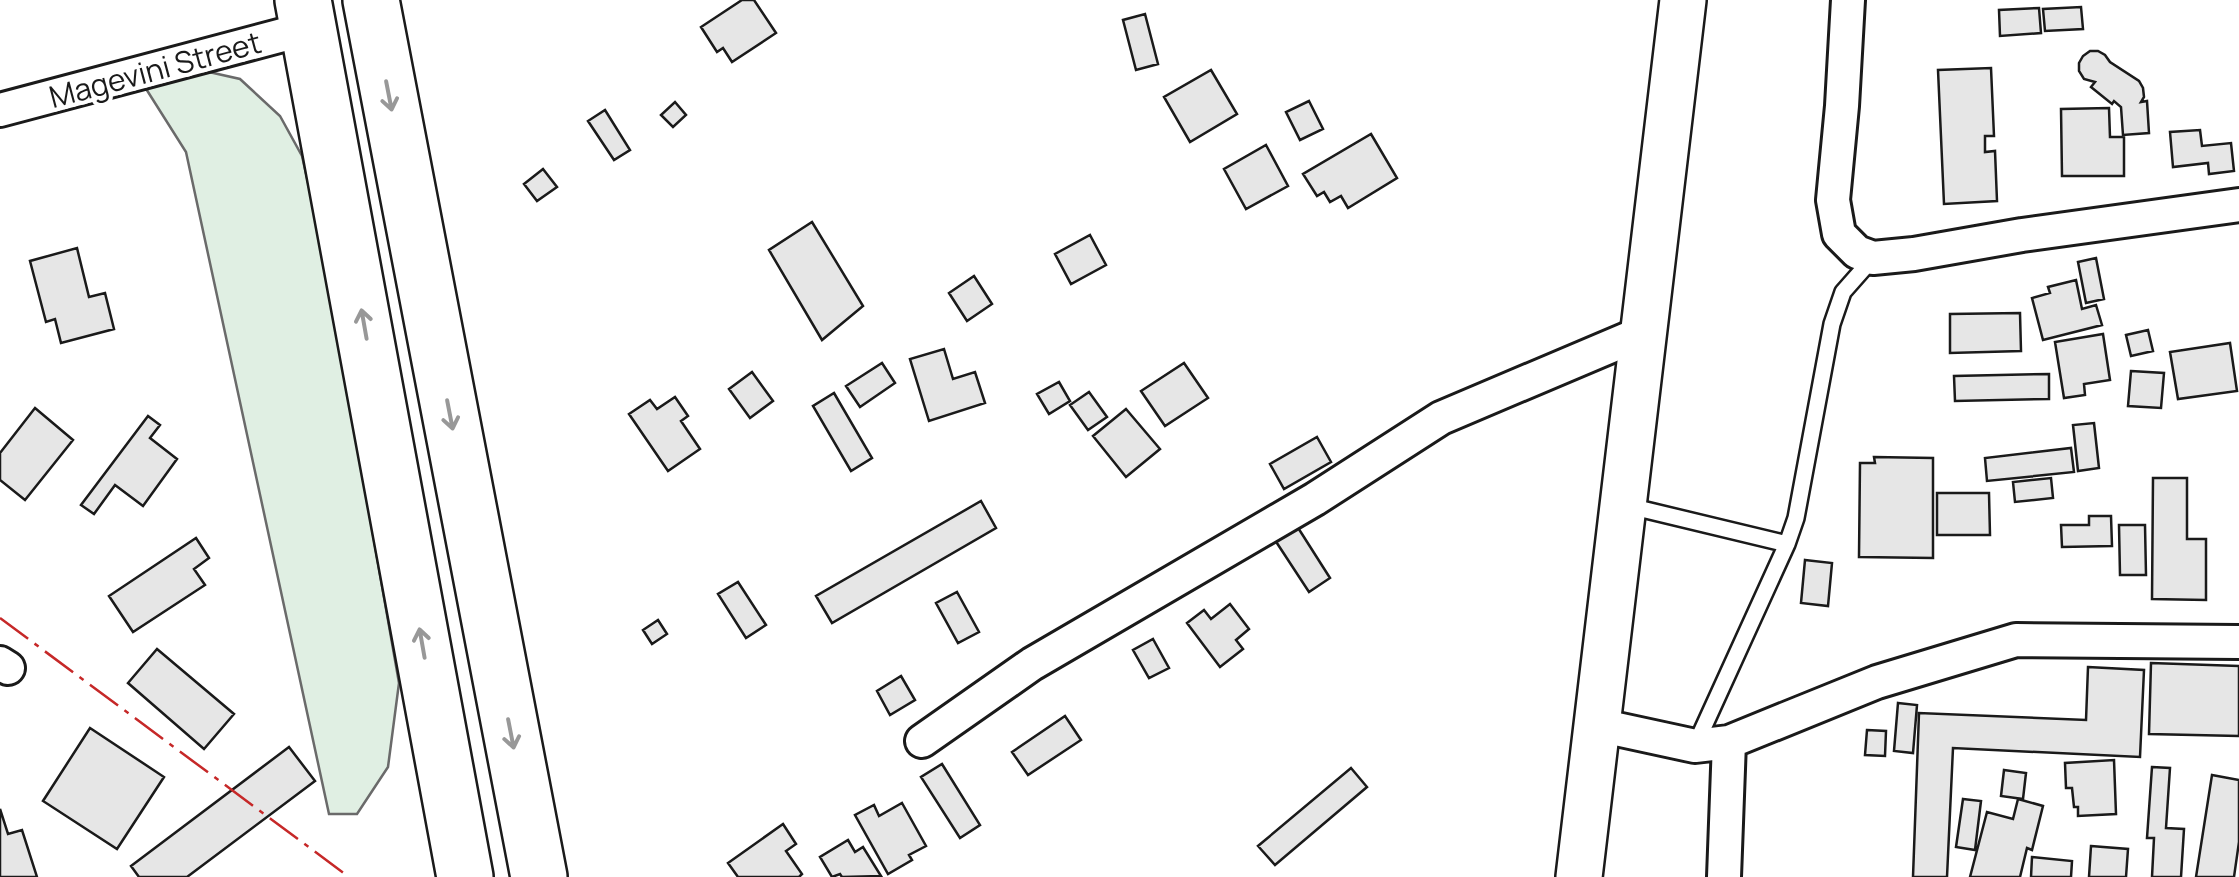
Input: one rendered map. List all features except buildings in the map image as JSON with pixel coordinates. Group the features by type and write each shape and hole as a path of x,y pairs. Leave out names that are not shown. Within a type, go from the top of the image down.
{"highway":[{"path":"371,0 539,877"},
{"path":"306,14 466,877"}],"street":[{"path":"1579,877 1683,0"},
{"path":"1848,0 1833,200 1838,234 1857,252 1873,258 1914,254 2239,205"},
{"name":"Magevini Street","path":"0,110 306,14"},
{"path":"922,741 1032,664 1300,508 1440,418 1644,332"},
{"path":"1598,725 1696,746 1728,742 1877,682 2016,640 2239,642"},
{"path":"1724,877 1728,742"}],"lane":[{"path":"1696,746 1796,518 1832,324 1843,292 1873,258"},
{"path":"1624,505 1786,544"}],"green space":[{"path":"200,70 240,79 280,116 302,156 323,249 399,683 388,767 357,814 329,814 186,152 143,84"}],"power":[{"path":"0,618 349,877"}]}
